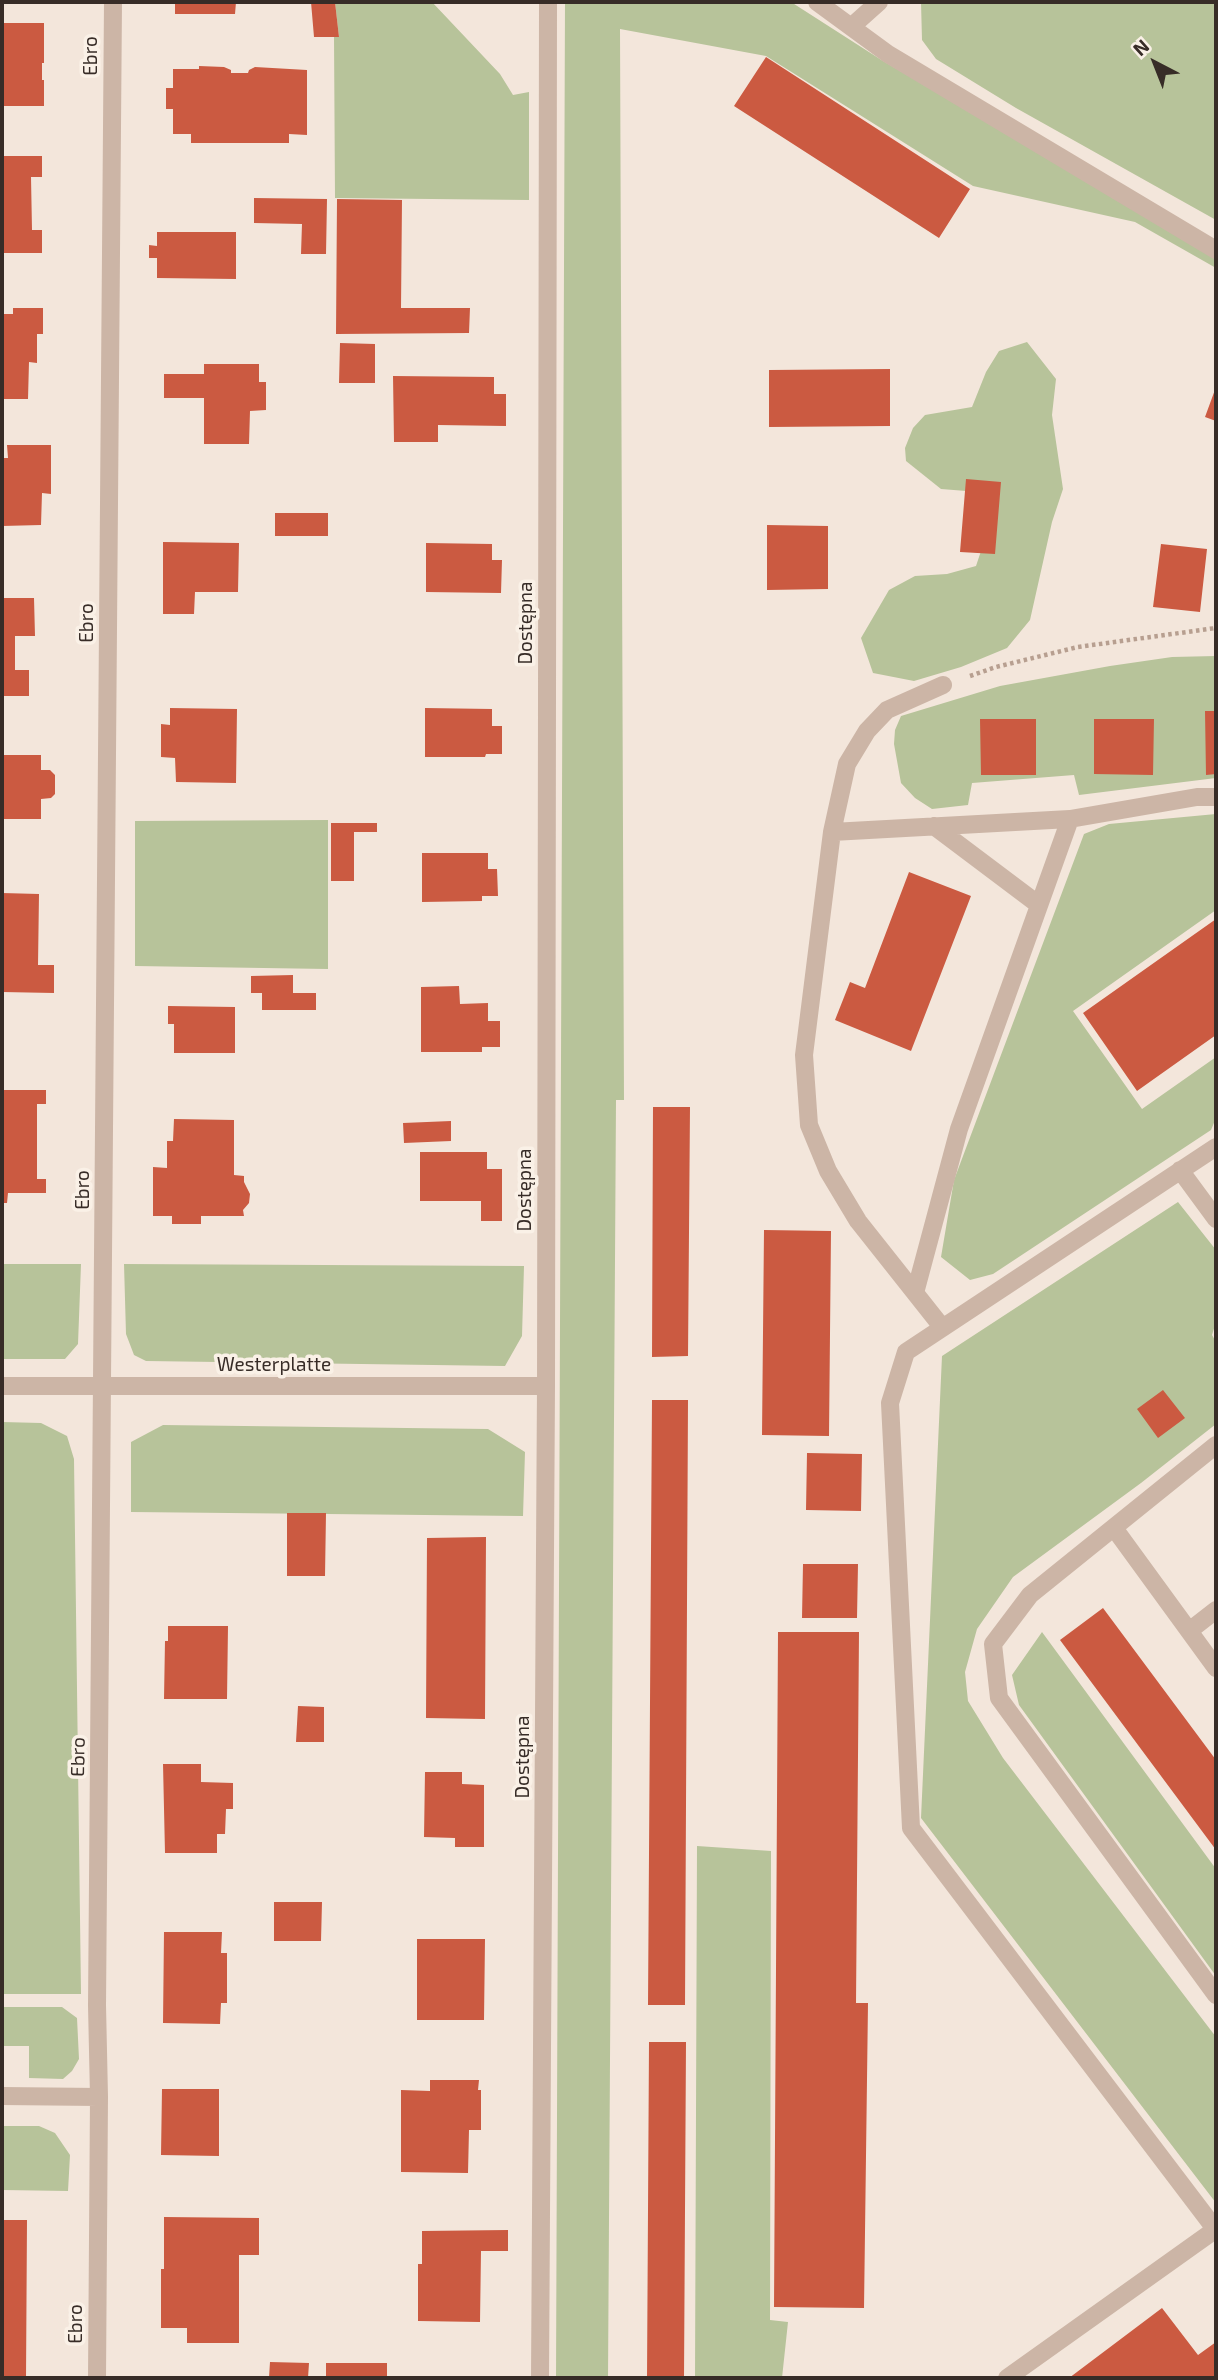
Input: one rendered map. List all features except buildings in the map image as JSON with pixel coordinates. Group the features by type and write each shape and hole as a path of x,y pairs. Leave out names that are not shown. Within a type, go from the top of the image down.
{"street":[{"name":"Ebro","path":"97,2378 97,2005 113,2"},
{"name":"Dostępna","path":"540,2378 546,1386 548,2"},
{"path":"817,2 888,54 1216,250"},
{"path":"851,27 879,2"},
{"path":"942,1327 858,1220 828,1171 809,1125 804,1055 832,832 847,764 867,731 887,710 943,685"},
{"path":"832,832 1070,819 1198,797 1216,797"},
{"path":"915,1293 959,1129 1070,819"},
{"path":"934,827 1039,905"},
{"path":"1007,2378 1216,2229 911,1828 890,1403 906,1352 1216,1147"},
{"path":"1180,1170 1216,1219"},
{"name":"Westerplatte","path":"2,1386 546,1386"},
{"path":"1216,1445 1030,1595 993,1644 999,1698 1216,1995"},
{"path":"1114,1528 1216,1668"},
{"path":"1189,1631 1216,1610"},
{"path":"2,2096 99,2097"}],"path":[{"path":"943,685 996,667 1078,647 1216,628"}],"green space":[{"path":"335,2 432,2 500,74 513,95 529,92 529,200 335,198 334,37 339,37"},
{"path":"565,2 791,2 883,61 1216,254 1216,268 1135,222 973,186 766,56 620,29 624,1100 616,1100 608,2378 556,2378"},
{"path":"921,2 1216,2 1216,220 1016,108 936,59 922,40"},
{"path":"1027,342 1056,379 1052,415 1063,489 1052,522 1030,620 1007,648 961,667 914,681 873,673 861,638 889,590 915,576 947,574 976,566 985,539 979,492 941,489 906,461 905,448 913,428 925,415 972,407 986,372 999,351"},
{"path":"1216,656 1216,778 1079,795 1074,775 972,783 968,805 932,809 915,798 901,783 894,744 895,730 901,716 1000,686 1172,657"},
{"path":"1216,814 1216,910 1073,1011 1142,1109 1216,1057 1216,1118 1211,1130 993,1274 970,1280 941,1257 954,1180 1084,834 1109,824"},
{"path":"328,820 328,969 135,966 135,821"},
{"path":"1178,1202 1216,1250 1216,1322 1212,1335 1216,1342 1216,1424 1013,1577 977,1629 965,1672 968,1701 1003,1758 1216,2037 1216,2203 921,1818 942,1356"},
{"path":"2,1264 81,1264 78,1344 65,1359 2,1359"},
{"path":"124,1264 524,1266 522,1336 505,1366 146,1361 134,1355 126,1334"},
{"path":"2,1422 41,1423 67,1436 74,1459 81,1994 2,1994"},
{"path":"163,1425 488,1429 525,1452 523,1516 131,1512 131,1442"},
{"path":"1042,1632 1216,1869 1216,1976 1019,1705 1012,1675"},
{"path":"697,1846 771,1851 770,2320 788,2322 782,2378 695,2378"},
{"path":"2,2007 62,2007 77,2018 79,2059 72,2071 63,2079 29,2078 29,2046 2,2046"},
{"path":"2,2126 39,2126 55,2133 70,2155 68,2191 2,2190"}]}
